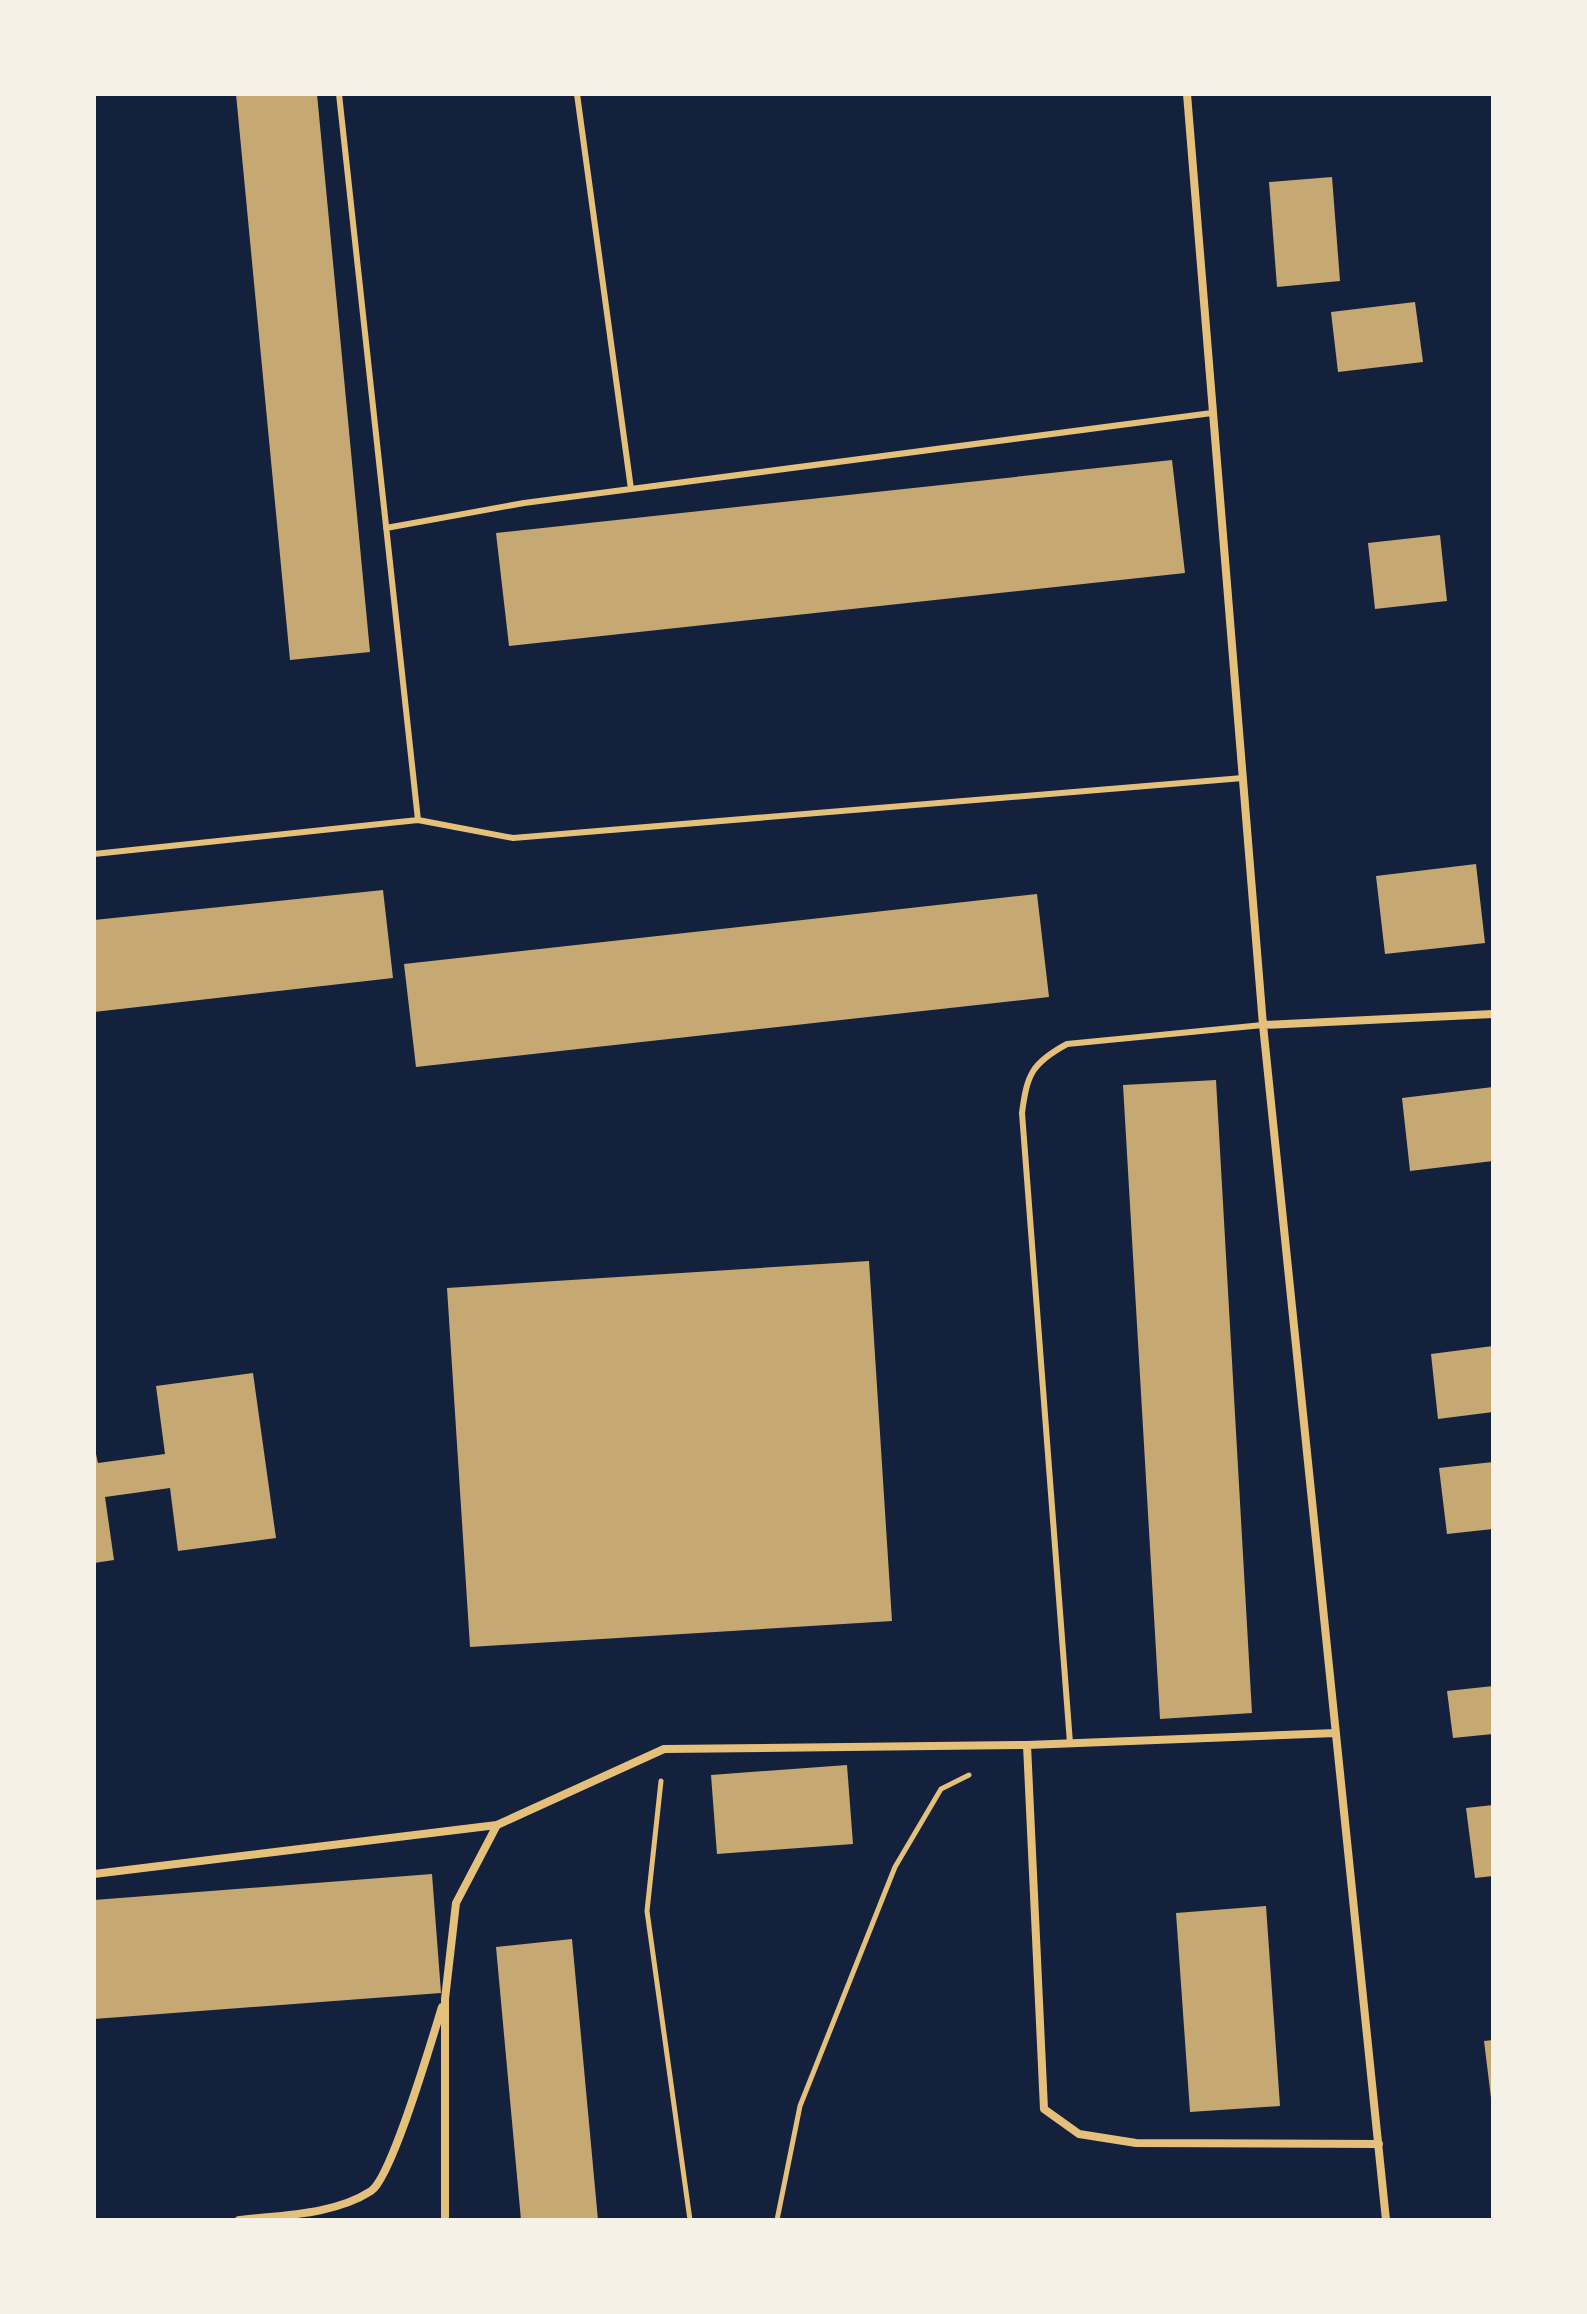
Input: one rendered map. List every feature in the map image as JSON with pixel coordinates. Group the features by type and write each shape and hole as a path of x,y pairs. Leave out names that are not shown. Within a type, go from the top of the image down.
{"street":[{"path":"1187,94 1263,1025 1386,2220"},
{"path":"1263,1025 1493,1014"},
{"path":"94,1874 497,1825 664,1749 1027,1745 1336,1733"},
{"path":"1027,1745 1044,2109 1079,2134 1136,2143 1379,2144"},
{"path":"445,2220 445,1999 456,1903 497,1825"},
{"path":"239,2220 329,2208 374,2190 391,2158 445,1999"}],"lane":[{"path":"339,94 418,820"},
{"path":"577,94 631,489"},
{"path":"386,528 631,489 1212,413"},
{"path":"94,854 418,820 513,838 1243,778"},
{"path":"1070,1743 1022,1113 1026,1082 1041,1058 1067,1044 1263,1025"}],"path":[{"path":"664,1749 647,1911 690,2220"},
{"path":"777,2220 800,2106 895,1867 941,1789 978,1770"}],"building":[{"path":"236,94 317,94 370,652 290,660"},
{"path":"1332,177 1340,281 1277,287 1269,182"},
{"path":"1415,302 1423,362 1338,372 1331,312"},
{"path":"1172,460 1185,573 509,646 496,533"},
{"path":"1440,535 1447,601 1375,609 1368,543"},
{"path":"1476,864 1485,943 1385,954 1376,876"},
{"path":"383,890 393,978 94,1012 94,920"},
{"path":"1037,894 1049,997 416,1067 404,964"},
{"path":"1216,1080 1252,1713 1160,1719 1123,1085"},
{"path":"1493,1087 1493,1161 1410,1171 1402,1098"},
{"path":"869,1261 892,1621 470,1647 447,1288"},
{"path":"1493,1346 1493,1412 1438,1419 1431,1354"},
{"path":"253,1373 276,1538 178,1551 170,1488 105,1497 114,1560 94,1563 94,1445 98,1463 165,1454 156,1386"},
{"path":"1493,1462 1493,1529 1447,1534 1439,1468"},
{"path":"1493,1686 1493,1734 1453,1738 1447,1691"},
{"path":"847,1765 853,1844 717,1854 711,1775"},
{"path":"1493,1805 1493,1876 1475,1878 1466,1808"},
{"path":"432,1874 441,1993 94,2019 94,1900"},
{"path":"1266,1906 1280,2106 1190,2112 1176,1913"},
{"path":"572,1939 598,2220 521,2220 496,1947"},
{"path":"1493,2040 1493,2098 1491,2098 1484,2041"}]}
